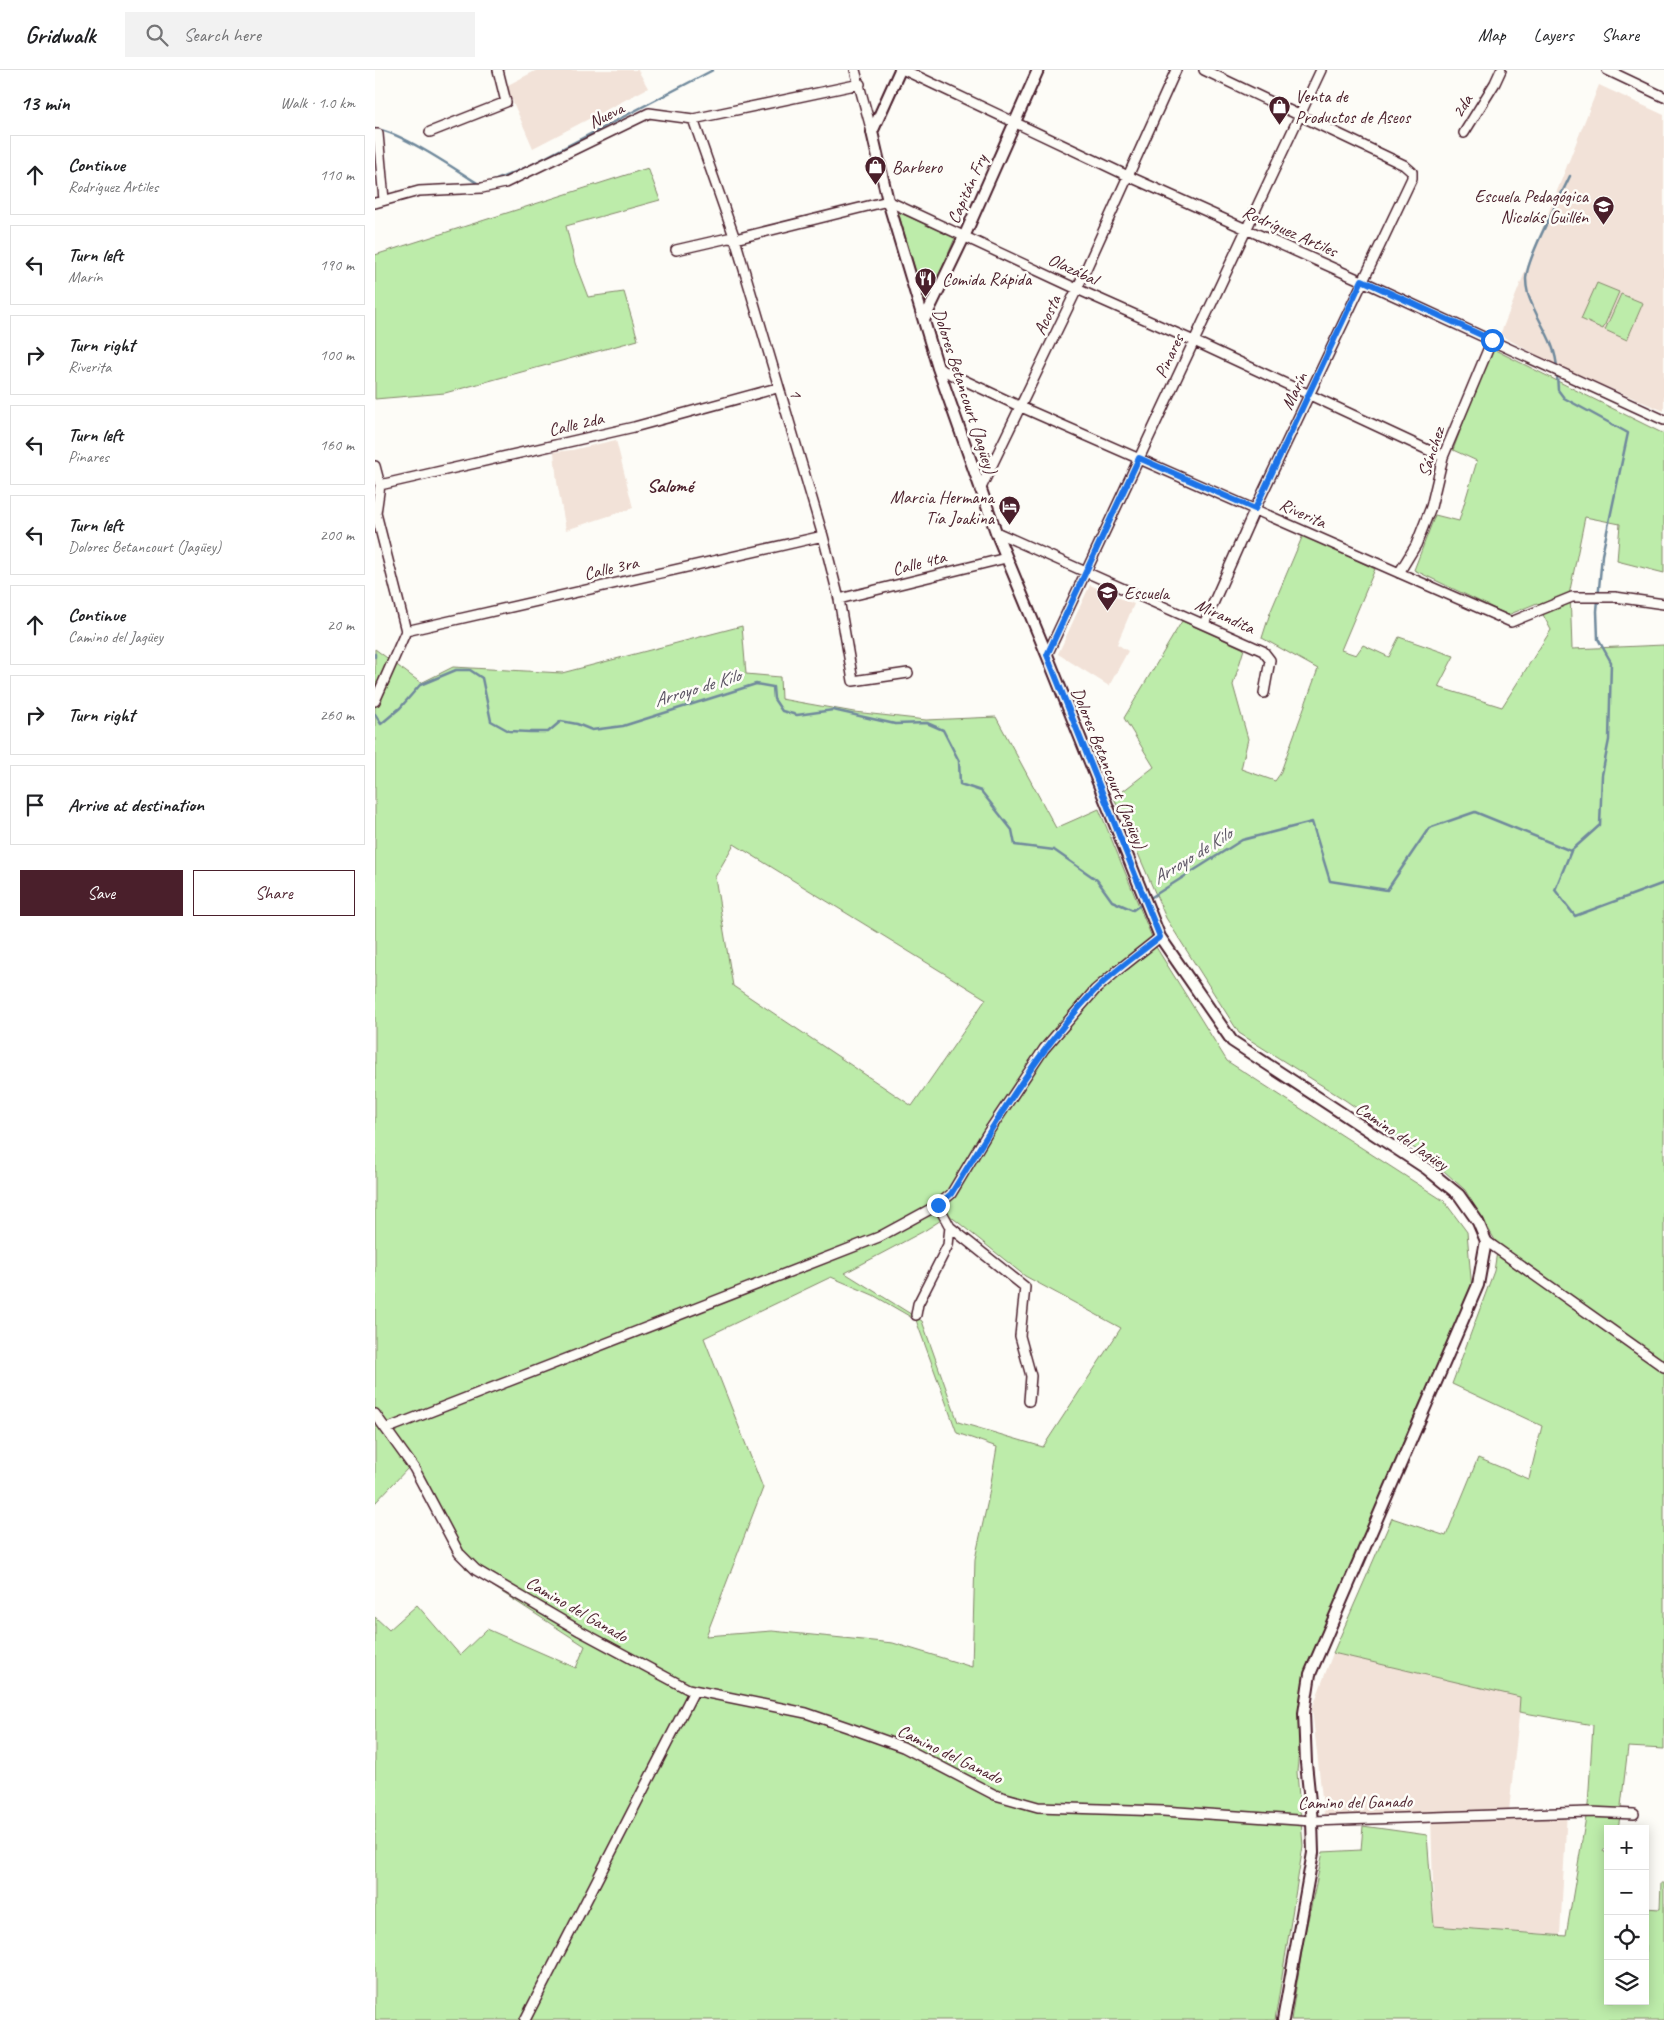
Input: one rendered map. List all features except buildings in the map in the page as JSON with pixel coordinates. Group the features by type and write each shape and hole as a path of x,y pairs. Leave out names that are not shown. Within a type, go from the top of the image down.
{"street":[{"path":"430,132 506,102 498,70"},
{"name":"Dolores Betancourt (Jagüey)","path":"855,70 888,201 938,368 995,532 1047,655 1148,908"},
{"path":"872,132 899,70"},
{"name":"Rodríguez Artiles","path":"904,70 1128,176 1362,280 1664,420"},
{"name":"Capitán Fry","path":"924,320 964,237 1038,70"},
{"name":"Acosta","path":"981,490 1077,289 1176,70"},
{"path":"1204,70 1300,115"},
{"name":"Pinares","path":"1047,655 1321,70"},
{"name":"2da","path":"1464,133 1501,70"},
{"path":"1607,70 1664,97"},
{"name":"Nueva","path":"379,201 419,191 482,188 505,183 649,114 693,118 860,84"},
{"name":"Marín","path":"1204,624 1255,509 1412,178 1412,172 1404,165 1300,115"},
{"name":"1","path":"693,118 735,239 777,388 823,536 839,600 853,681 908,673"},
{"path":"375,134 378,134 379,201"},
{"path":"676,250 728,238 735,239 888,201"},
{"name":"Olazábal","path":"888,201 1443,457"},
{"name":"Sánchez","path":"1399,573 1415,546 1431,507 1443,457 1492,340"},
{"name":"Riverita","path":"938,368 1511,622 1572,597 1615,597 1664,604"},
{"name":"Calle 2da","path":"380,485 634,427 777,388"},
{"path":"375,466 380,485 376,513 406,631 375,701"},
{"name":"Mirandita","path":"995,532 1263,651 1270,660 1264,693"},
{"name":"Calle 3ra","path":"406,631 823,536"},
{"name":"Calle 4ta","path":"839,600 1006,558"},
{"name":"Camino del Jagüey","path":"1148,908 1160,937 1232,1041 1433,1174 1459,1195 1478,1222 1486,1241 1664,1367"},
{"path":"386,1429 879,1237 938,1205 951,1194 996,1120 1044,1049 1095,990 1117,970 1160,937"},
{"path":"938,1205 950,1227 1025,1287 1020,1336 1031,1376 1029,1401"},
{"path":"916,1315 918,1304 948,1246 950,1227"},
{"path":"1283,2020 1313,1854 1304,1713 1310,1674 1479,1285 1486,1241"},
{"name":"Camino del Ganado","path":"375,1414 414,1468 459,1553 476,1570 580,1631 694,1692 807,1713 903,1747 995,1795 1038,1806 1163,1811 1312,1821 1589,1812 1634,1814"},
{"path":"525,2020 694,1692"}],"shaded area":[{"path":"537,70 638,70 648,88 533,148 506,86"},
{"name":"Escuela Pedagógica Nicolás Guillén","path":"1599,85 1664,115 1664,411 1557,366 1500,335"},
{"path":"616,440 633,508 566,530 557,482 554,452"},
{"path":"1090,585 1134,604 1117,644 1128,651 1109,686 1058,654"},
{"path":"1333,1653 1521,1697 1509,1811 1567,1811 1560,1935 1434,1926 1431,1814 1324,1815 1312,1709"}],"green space":[{"path":"648,168 660,200 566,226 575,263 588,297 624,292 638,340 445,393 375,399 375,255"},
{"path":"898,212 955,238 926,306"},
{"path":"1597,283 1619,292 1603,329 1581,319"},
{"path":"1621,294 1643,303 1627,340 1605,330"},
{"path":"1491,348 1664,434 1664,573 1617,561 1620,524 1585,517 1570,590 1572,649 1664,645 1664,1749 1628,1747 1619,1823 1618,1825 1604,1825 1603,1851 1604,2005 1649,2005 1649,1908 1660,1909 1661,1883 1664,1883 1664,2020 1291,2020 1304,1938 1323,1852 1361,1850 1363,1826 1427,1835 1434,1926 1566,1936 1588,1805 1593,1725 1519,1712 1520,1697 1333,1653 1392,1518 1446,1536 1478,1458 1529,1479 1542,1426 1452,1384 1494,1271 1498,1245 1465,1190 1434,1162 1345,1100 1239,1033 1166,918 1114,798 1154,767 1124,718 1182,621 1244,649 1233,685 1248,739 1241,769 1275,781 1280,774 1318,669 1262,638 1270,613 1303,535 1375,569 1341,650 1356,655 1363,645 1389,657 1399,637 1454,656 1438,687 1502,707 1551,630 1537,603 1508,615 1414,570 1435,515 1459,521 1477,461 1453,450"},
{"path":"742,626 746,674 780,677 781,699 854,712 926,720 996,717 1056,828 1099,809 1156,947 1227,1061 1444,1201 1467,1232 1472,1290 1419,1405 1306,1671 1297,1772 1303,1846 1275,2020 375,2020 375,1617 389,1630 417,1605 460,1655 487,1629 576,1668 585,1646 466,1569 409,1467 375,1503 375,649 421,683 453,667 562,673","holes":["734,844 986,999 912,1106 733,986 715,877","949,1215 1025,1276 1121,1328 1043,1447 958,1422 922,1321 845,1273 924,1231","831,1277 873,1295 916,1320 957,1433 997,1447 975,1559 972,1667 893,1643 772,1631 706,1636 763,1488 704,1338"]}],"waterway":[{"path":"494,181 527,167 713,70"},
{"path":"375,129 398,136 443,161 480,185"},
{"path":"1557,369 1553,349 1528,294 1526,279 1532,257 1570,176"},
{"path":"1557,375 1558,390 1564,398 1628,433 1602,555 1597,611 1598,639 1611,662 1609,740 1602,775 1600,825 1571,851"},
{"name":"Arroyo de Kilo","path":"375,714 381,724 400,708 420,685 456,670 470,670 482,678 491,721 509,731 548,732 561,721 577,724 592,730 623,726 756,684 773,687 774,699 782,711 797,715 833,710 895,724 927,723 943,730 959,761 960,784 981,791 1012,830 1015,845 1054,850 1097,880 1112,901 1133,910 1143,903"},
{"name":"Arroyo de Kilo","path":"1147,900 1242,840 1312,822 1330,881 1387,890 1429,828 1475,812 1571,851 1555,890 1575,916 1664,883"}],"place":[{"name":"Venta de Productos de Aseos","path":"1279,125"},
{"name":"Barbero","path":"876,186"},
{"name":"Escuela Pedagógica Nicolás Guillén","path":"1604,225"},
{"name":"Comida Rápida","path":"926,298"},
{"name":"Marcia Hermana Tía Joakina","path":"1010,526"},
{"name":"Escuela","path":"1108,612"}],"district":[{"name":"Salomé","path":"670,486"}],"route":[{"path":"938,1205 951,1194 987,1134 1044,1049 1095,990 1117,970 1160,937 1047,655 1139,458 1255,509 1310,395 1362,280 1492,340"}]}
